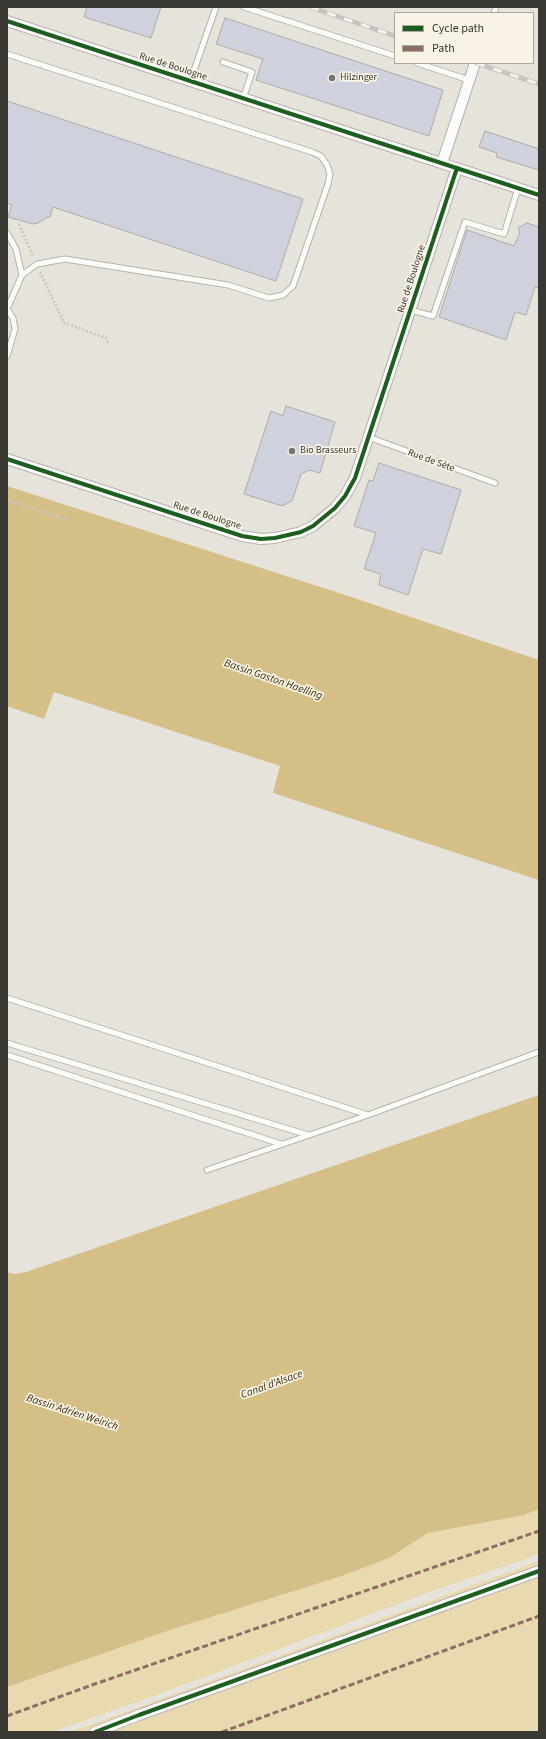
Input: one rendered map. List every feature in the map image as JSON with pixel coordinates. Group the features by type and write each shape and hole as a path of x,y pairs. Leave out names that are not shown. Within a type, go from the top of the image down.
{"street":[{"name":"Rue de Boulogne","path":"7,21 457,168 355,478 345,496 335,508 313,526 301,532 275,538 261,539 242,536 7,459"},
{"path":"442,163 475,64"},
{"path":"457,168 539,195"},
{"path":"95,1732 539,1571"}],"lane":[{"path":"190,82 216,7"},
{"path":"244,7 394,56"},
{"path":"7,54 312,152 321,156 327,165 330,174 328,184 293,286 283,295 269,298 228,285 65,259 37,264 22,275 7,309 13,318 15,329 7,356"},
{"path":"223,62 252,72 243,99"},
{"path":"420,64 469,80"},
{"path":"410,310 433,316 465,222 504,234 518,188"},
{"path":"7,233 16,249 22,275"},
{"name":"Rue de Sète","path":"368,437 495,483"},
{"path":"7,998 368,1115"},
{"path":"7,1043 308,1135"},
{"path":"207,1170 368,1115 539,1052"},
{"path":"7,1055 281,1144"}],"path":[{"path":"19,224 64,324 106,338 109,344"},
{"path":"7,500 67,520"}],"shaded area":[{"path":"539,1509 539,1554 427,1593 162,1693 52,1732 7,1732 7,1687 173,1629 342,1576 389,1558 428,1533 524,1515"},
{"path":"539,1561 539,1732 69,1732 112,1717"}],"water":[{"name":"Bassin Gaston Haelling","path":"7,486 339,593 539,660 539,880 273,793 280,766 54,692 44,719 7,706"},
{"path":"539,1095 539,1509 524,1515 428,1533 389,1558 342,1576 173,1629 7,1687 7,1272 14,1274 26,1272"}],"building":[{"path":"87,7 161,7 151,38 84,17"},
{"name":"Hilzinger","path":"225,18 443,90 429,136 256,80 263,59 216,44"},
{"path":"7,101 303,199 276,281 53,207 50,217 38,223 33,224 8,217 12,205 7,203"},
{"path":"485,131 539,149 539,170 496,157 497,153 479,147"},
{"path":"527,223 539,227 539,288 535,287 526,315 515,312 506,340 439,317 467,230 514,246 520,232 518,228"},
{"name":"Bio Brasseurs","path":"286,406 335,422 320,473 310,470 301,474 292,501 282,506 244,494 271,411 283,416"},
{"path":"379,463 461,490 441,554 423,549 408,595 379,585 381,574 364,569 376,533 354,526 369,480 373,481"}],"railway":[{"path":"310,7 394,36"},
{"path":"479,64 539,84"}],"marked path":[{"path":"7,1716 92,1685 539,1531"},
{"path":"222,1732 539,1616"}],"cycle path":[{"path":"7,21 539,195"},
{"path":"7,459 242,536 261,539 275,538 301,532 313,526 335,508 345,496 355,478 457,168"},
{"path":"95,1732 539,1571"}],"place":[{"name":"Hilzinger","path":"332,78"},
{"name":"Bio Brasseurs","path":"292,451"}],"water label":[{"name":"Canal d'Alsace","path":"272,1385"},
{"name":"Bassin Adrien Weirich","path":"72,1413"}]}
